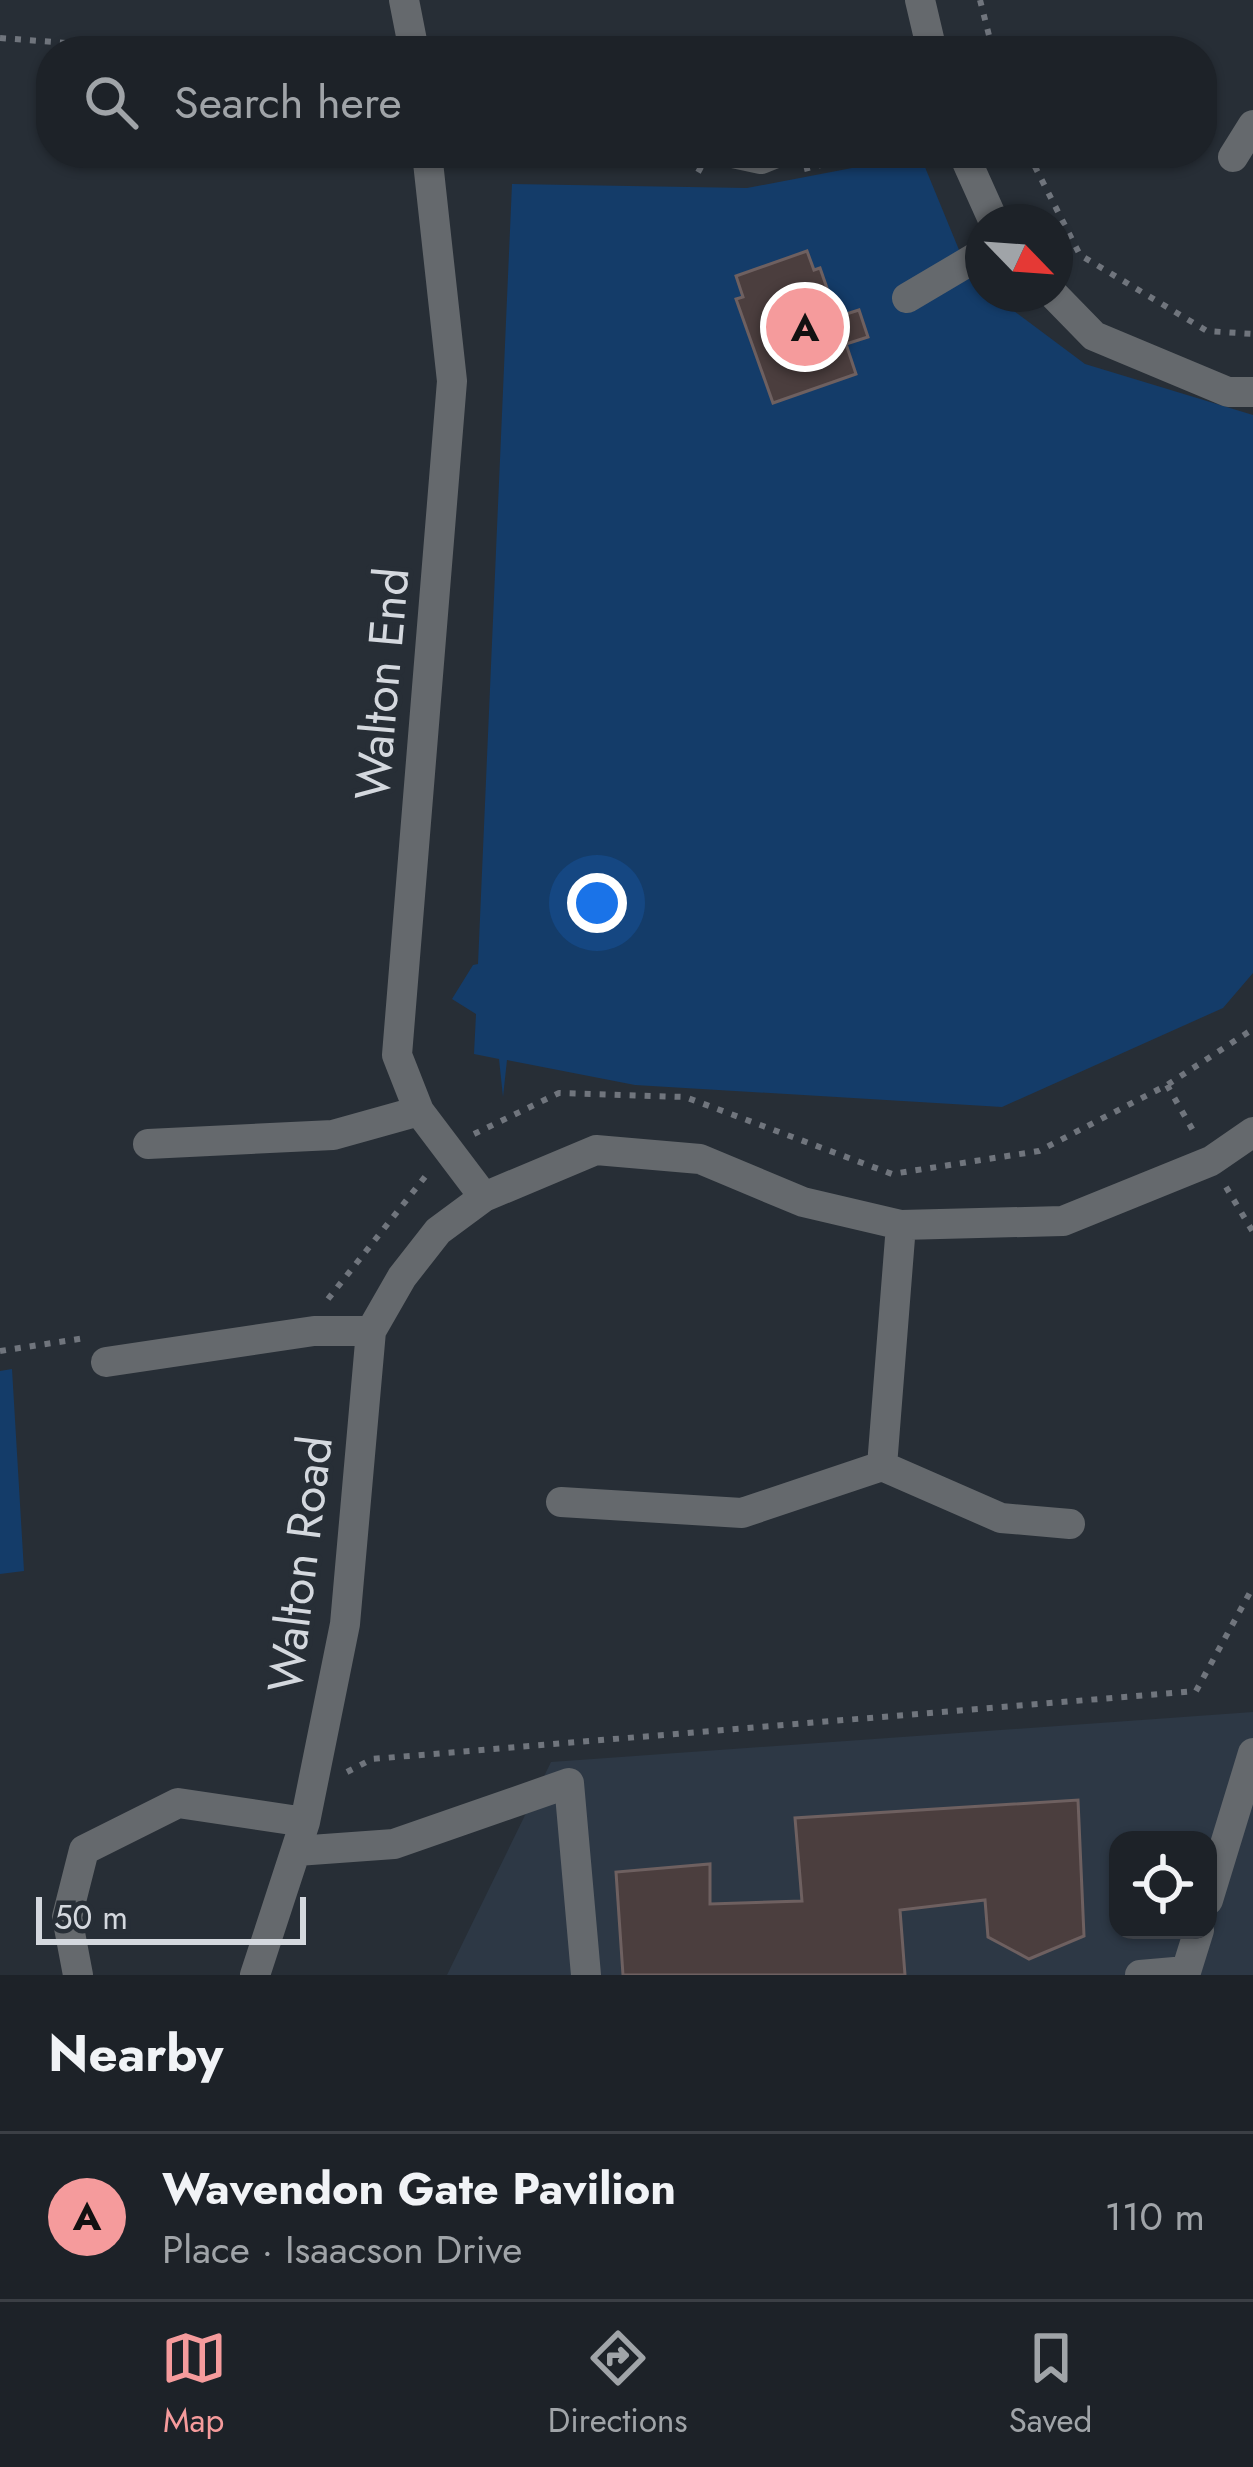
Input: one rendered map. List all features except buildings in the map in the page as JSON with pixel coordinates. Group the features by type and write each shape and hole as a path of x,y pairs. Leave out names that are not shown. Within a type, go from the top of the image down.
{"street":[{"path":"404,0 412,36"},
{"path":"920,0 928,36"},
{"path":"1233,157 1244,121"},
{"name":"Walton End","path":"430,168 452,381 397,1054 419,1111 484,1197"},
{"path":"970,168 986,204"},
{"path":"907,298 965,264"},
{"path":"1071,312 1094,336 1228,392 1253,392"},
{"path":"148,1144 332,1135 419,1111"},
{"name":"Walton Road","path":"255,1975 301,1836 344,1624 371,1331 402,1276 438,1232 484,1197 596,1150 700,1159 803,1202 901,1225 1063,1221 1211,1161 1253,1132"},
{"path":"882,1466 901,1225"},
{"path":"100,1350 314,1331 371,1331"},
{"path":"561,1502 742,1513 882,1466 1001,1518 1070,1524"},
{"path":"1217,1871 1253,1753"},
{"path":"78,1975 67,1917 84,1850 178,1803 301,1836 394,1844 569,1783 586,1975"},
{"path":"1140,1975 1186,1973 1196,1939"}],"path":[{"path":"980,0 989,36"},
{"path":"0,38 36,41"},
{"path":"1036,168 1080,255 1207,331 1253,334"},
{"path":"325,1303 448,1148 559,1093 685,1097 892,1174 1040,1150 1167,1085 1253,1029"},
{"path":"0,1351 100,1350"},
{"path":"312,1791 371,1759 1196,1691 1253,1587"}],"shaded area":[{"path":"852,168 925,168 965,264 965,312 1015,312 1085,364 1253,415 1253,973 1223,1008 1002,1107 635,1085 507,1060 503,1097 499,1059 474,1054 476,1014 452,999 478,964 512,184 747,188"},
{"path":"12,1369 24,1571 0,1574 0,1371"},
{"path":"1253,1712 1253,1975 447,1975 551,1762"}],"place":[{"name":"Wavendon Gate Pavilion","path":"805,327"}]}
